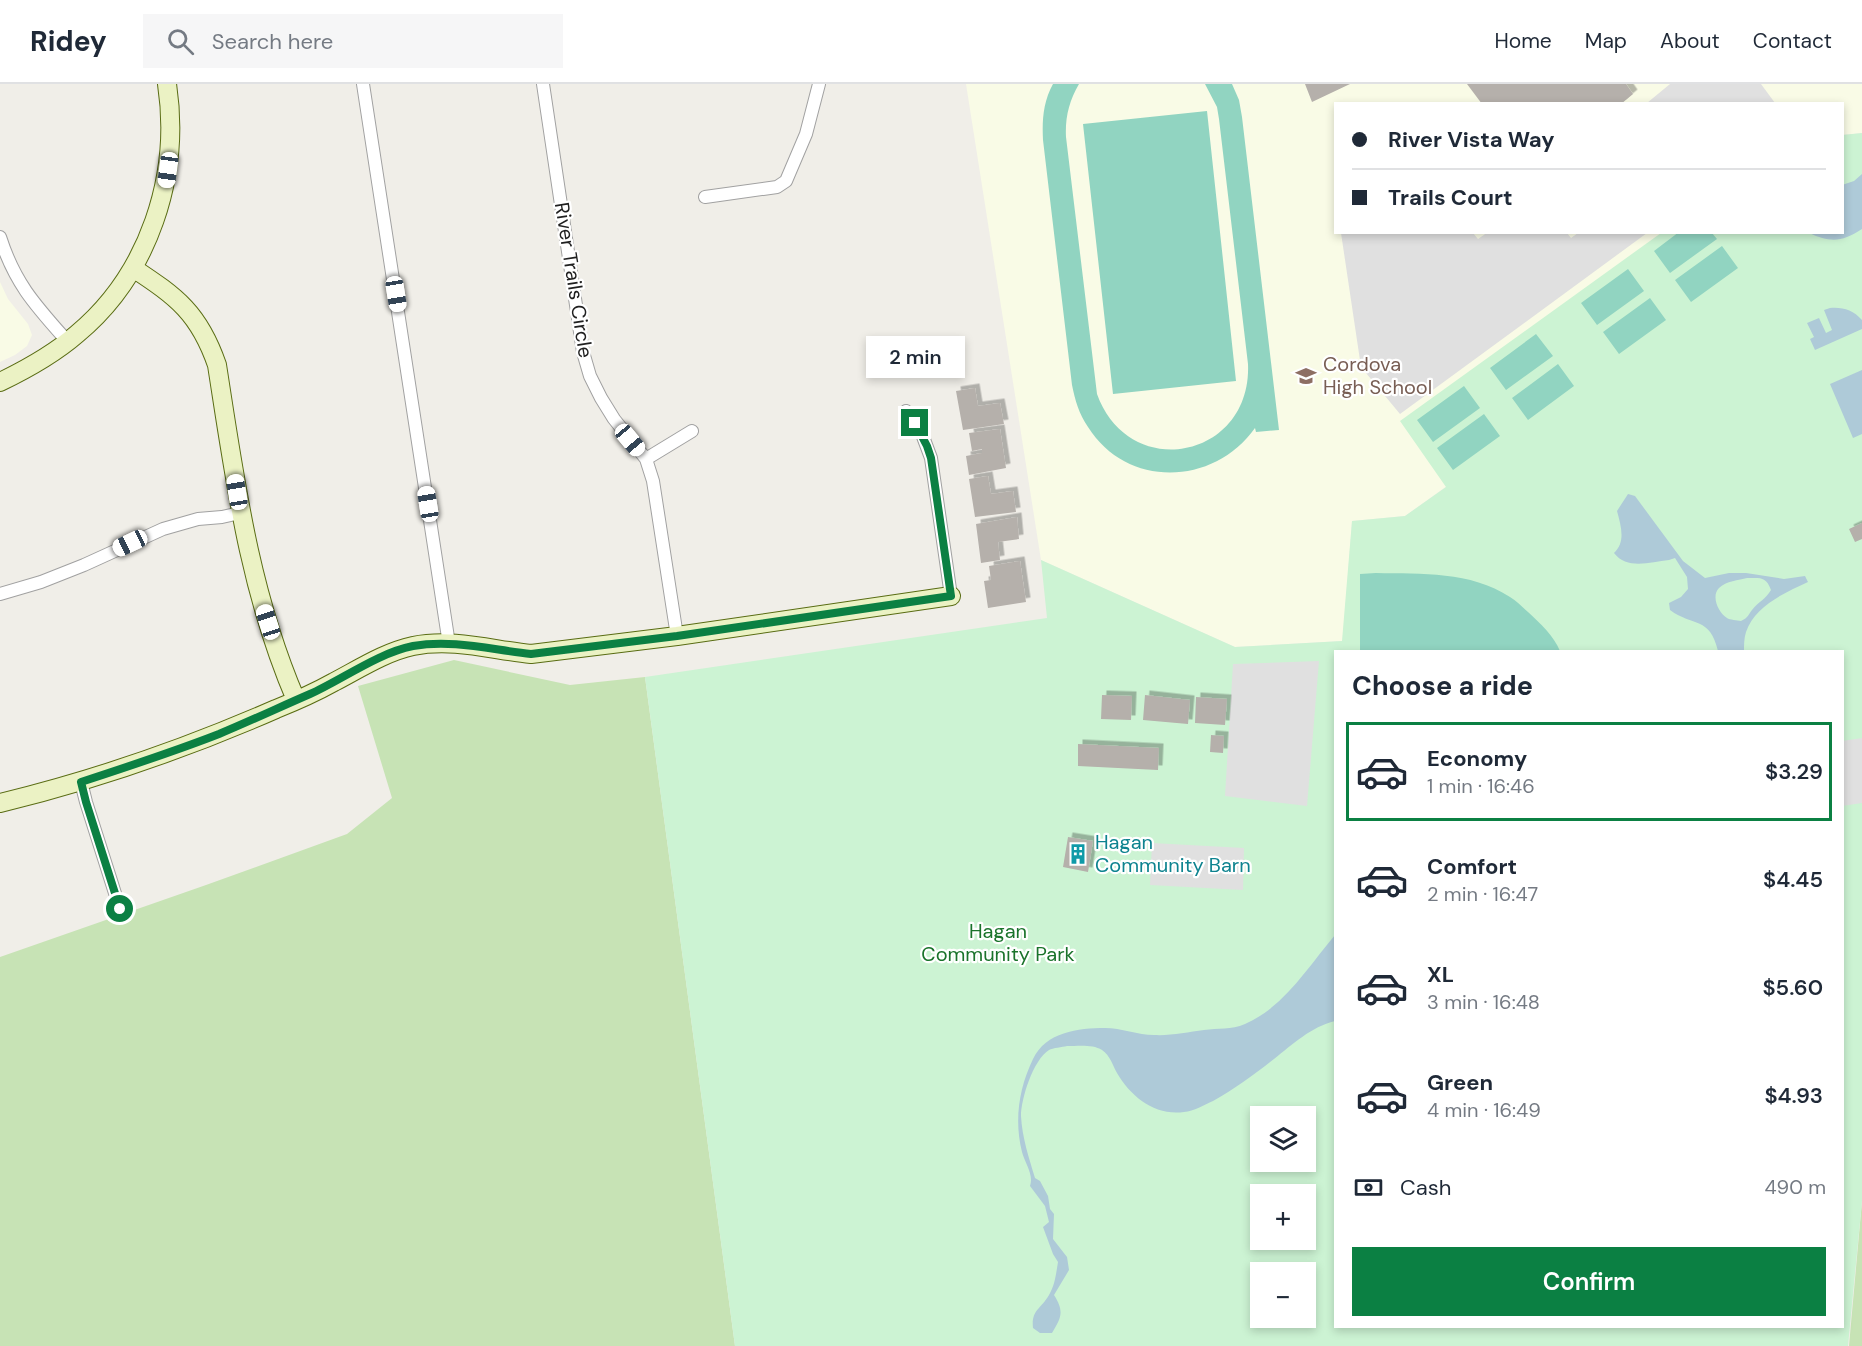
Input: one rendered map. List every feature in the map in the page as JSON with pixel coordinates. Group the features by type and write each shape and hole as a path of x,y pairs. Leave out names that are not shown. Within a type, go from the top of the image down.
{"street":[{"path":"0,382 45,358 68,342 100,313 133,268 148,238 165,184 170,156 171,128 167,84"},
{"path":"363,84 449,644"},
{"name":"River Trails Circle","path":"543,84 583,352 590,376 601,398 614,419 646,459 653,481 677,636"},
{"path":"705,197 777,187 786,181 806,135 819,84"},
{"path":"0,237 16,278 30,299 68,342"},
{"path":"133,268 167,290 184,305 198,323 209,343 217,365 240,513 258,591 276,649 296,700"},
{"path":"0,803 81,782 218,734 296,700 396,651 413,646 470,645 531,654 677,636 951,596 931,458 922,434 906,411"},
{"path":"646,459 692,430"},
{"path":"0,594 41,582 163,530 198,519 240,513"},
{"path":"81,782 120,909"}],"shaded area":[{"name":"Cordova High School","path":"966,84 1862,84 1862,133 1844,135 1844,102 1334,102 1334,234 1733,234 1755,266 1405,516 1352,521 1343,641 1235,647 1041,560"},
{"path":"1670,84 1761,84 1774,102 1648,102"},
{"path":"1341,234 1474,234 1478,239 1485,234 1568,234 1571,238 1577,234 1646,234 1400,414 1361,367"},
{"path":"0,282 8,299 28,324 32,335 27,346 0,362"},
{"path":"1319,661 1307,806 1225,796 1233,664"},
{"path":"1862,738 1862,803 1844,806 1844,741"},
{"path":"1152,843 1244,848 1243,890 1150,885"}],"green space":[{"path":"1053,84 1079,84 1068,110 1066,137 1097,394 1113,422 1135,440 1160,449 1186,448 1210,439 1231,421 1244,396 1248,364 1219,119 1217,107 1205,84 1232,84 1239,100 1242,117 1279,430 1256,432 1255,428 1238,447 1217,461 1194,470 1171,472 1147,470 1125,461 1105,447 1088,427 1078,407 1072,385 1043,140 1044,112"},
{"path":"1207,111 1236,381 1113,394 1083,124"},
{"name":"Hagan Community Park","path":"1862,133 1862,1201 1848,1346 735,1346 645,677 1047,618 1041,560 1235,647 1342,641 1352,521 1405,516 1446,487 1400,421 1660,234 1844,234 1844,135"},
{"path":"1676,234 1713,234 1717,239 1670,273 1654,251"},
{"path":"1722,246 1738,268 1691,302 1675,280"},
{"path":"1628,269 1644,291 1597,325 1581,303"},
{"path":"1650,298 1666,320 1619,354 1603,332"},
{"path":"1536,334 1553,356 1506,390 1490,368"},
{"path":"1558,364 1574,386 1528,420 1512,398"},
{"path":"1464,386 1480,408 1433,442 1417,420"},
{"path":"1484,414 1500,436 1453,470 1437,448"},
{"path":"1360,574 1445,576 1479,582 1515,600 1550,635 1560,650 1360,650"},
{"path":"454,660 570,685 645,677 735,1346 0,1346 0,957 347,834 392,798 358,686"},
{"path":"1862,1201 1862,1346 1849,1346"}],"water":[{"path":"1862,174 1862,229 1848,237 1836,240 1812,234 1844,234 1844,184 1854,181"},
{"path":"1843,309 1855,314 1862,320 1862,329 1815,350 1810,339 1814,337 1807,323 1819,318 1826,333 1832,330 1824,310"},
{"path":"1862,370 1862,434 1853,438 1830,384"},
{"path":"1628,494 1635,496 1683,561 1705,578 1729,573 1746,573 1784,579 1805,576 1808,582 1771,601 1756,615 1746,632 1744,650 1718,650 1715,640 1705,627 1670,610 1669,603 1681,597 1688,589 1687,577 1675,558 1647,563 1625,562 1614,553 1620,544 1621,528 1617,511","holes":["1759,578 1765,580 1769,585 1771,590 1767,596 1743,620 1727,618 1717,604 1716,595 1719,588 1729,582"]},
{"path":"1334,936 1334,1021 1310,1032 1237,1086 1199,1108 1173,1112 1163,1111 1145,1103 1129,1090 1107,1055 1098,1048 1067,1046 1051,1049 1043,1055 1033,1071 1026,1090 1021,1116 1026,1147 1035,1178 1040,1181 1048,1196 1050,1209 1054,1214 1053,1239 1067,1257 1069,1270 1054,1295 1060,1314 1052,1333 1040,1333 1033,1328 1035,1313 1053,1287 1058,1262 1043,1227 1049,1222 1045,1206 1030,1186 1030,1173 1022,1152 1018,1128 1019,1104 1024,1081 1039,1050 1054,1037 1084,1029 1111,1028 1160,1035 1240,1026 1259,1017 1272,1007 1305,973"}],"building":[{"path":"1305,84 1350,84 1312,102"},
{"path":"1467,84 1626,84 1633,94 1623,102 1480,102"},
{"path":"975,388 978,406 1000,403 1004,424 963,430 956,391"},
{"path":"1000,429 1006,468 969,475 966,456 982,453 982,449 972,451 969,433"},
{"path":"988,476 991,494 1013,491 1016,512 975,517 969,479"},
{"path":"1017,517 1019,539 998,542 1000,560 981,563 976,524"},
{"path":"1862,523 1862,539 1855,542 1849,529"},
{"path":"1020,561 1026,602 988,608 984,581 991,580 989,566"},
{"path":"1102,695 1132,696 1131,720 1101,719"},
{"path":"1145,695 1190,700 1188,724 1143,720"},
{"path":"1196,697 1227,699 1225,725 1195,723"},
{"path":"1211,735 1224,736 1223,753 1210,752"},
{"path":"1078,744 1159,748 1158,770 1078,766"},
{"name":"Hagan Community Barn","path":"1068,837 1093,841 1088,872 1063,867"}],"place":[{"name":"Cordova High School","path":"1306,376"},
{"name":"Hagan Community Barn","path":"1078,854"}],"route":[{"path":"120,909 81,782 218,734 313,693 396,651 413,646 449,644 484,646 508,652 531,654 677,636 951,596 931,458 915,423"}]}
